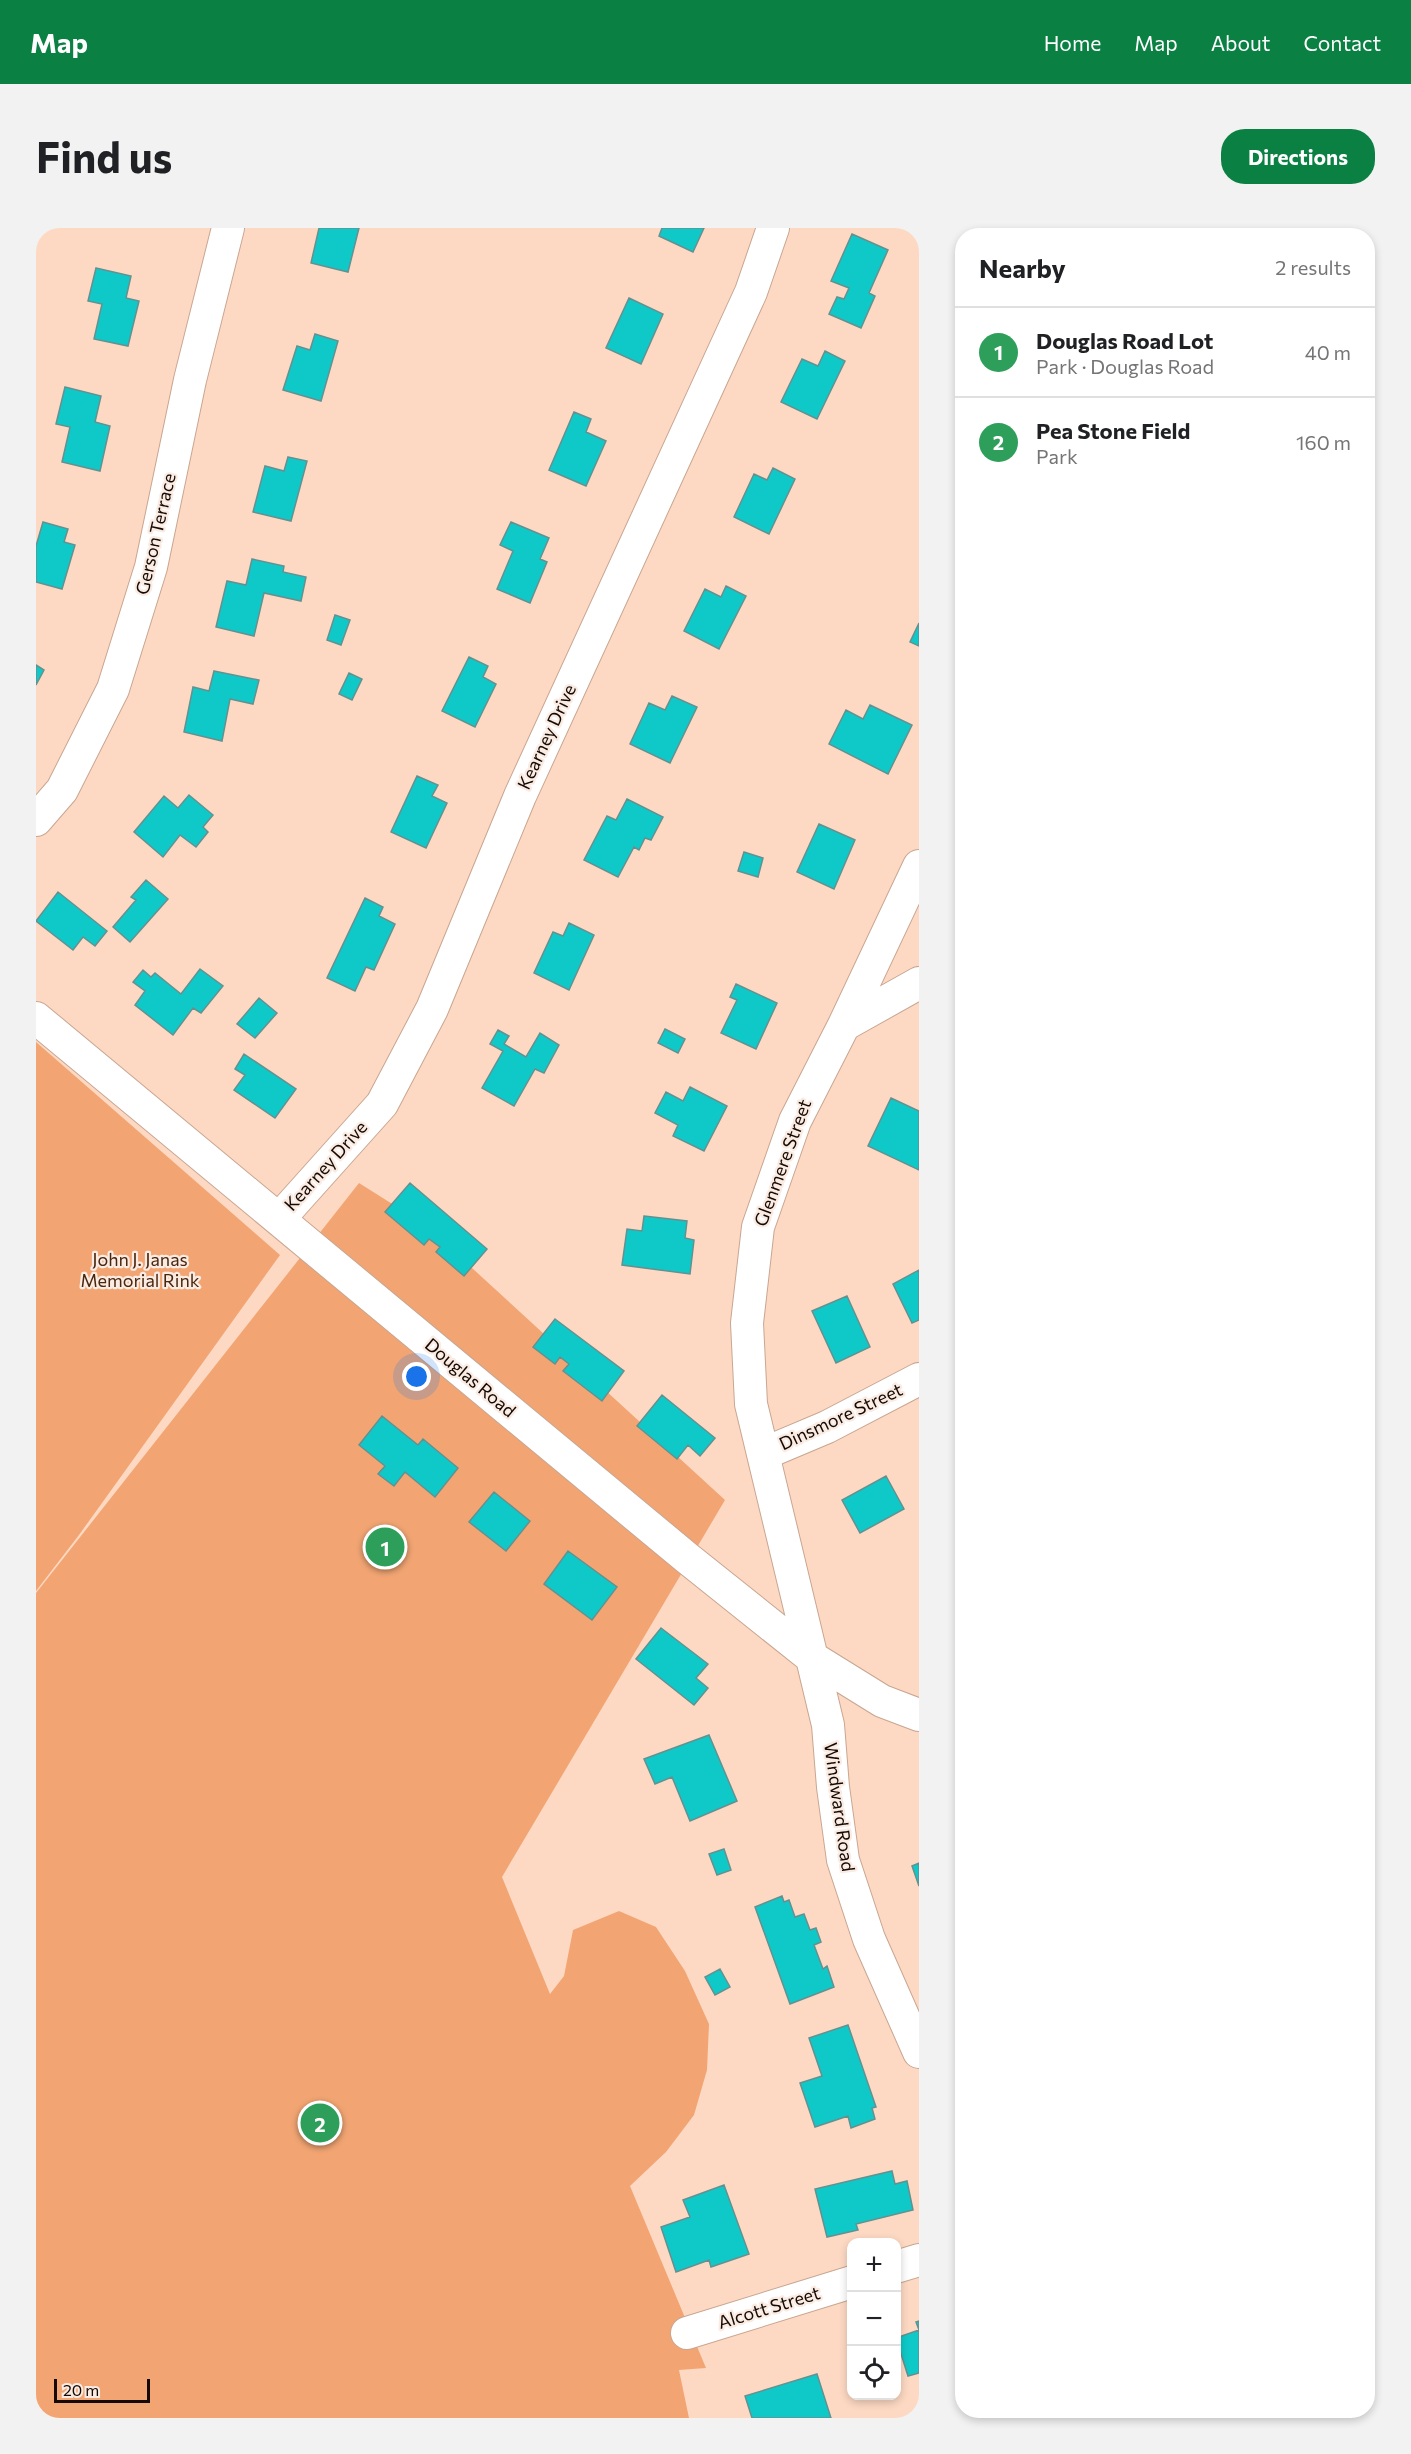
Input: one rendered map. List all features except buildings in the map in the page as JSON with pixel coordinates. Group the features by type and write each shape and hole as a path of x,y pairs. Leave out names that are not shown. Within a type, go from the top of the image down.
{"street":[{"name":"Gerson Terrace","path":"36,820 62,790 113,689 151,567 190,380 228,228"},
{"name":"Kearney Drive","path":"279,1219 382,1104 432,1009 520,796 751,292 773,228"},
{"name":"Glenmere Street","path":"811,1657 751,1404 747,1323 758,1227 795,1121 919,866"},
{"path":"844,1024 919,983"},
{"name":"Douglas Road","path":"36,1018 687,1558 811,1657 882,1701 919,1715"},
{"name":"Dinsmore Street","path":"763,1454 827,1427 919,1379"},
{"name":"Windward Road","path":"811,1657 828,1725 833,1787 843,1860 869,1939 919,2052"},
{"path":"901,2266 919,2260"},
{"name":"Alcott Street","path":"687,2333 847,2284"}],"green space":[{"name":"John J. Janas Memorial Rink","path":"36,1042 280,1255 79,1535 36,1591"},
{"path":"359,1183 424,1224 725,1500 502,1877 550,1994 564,1976 573,1930 619,1911 656,1927 685,1971 709,2024 707,2070 694,2115 666,2152 630,2186 706,2368 679,2370 689,2418 36,2418 36,1593"}],"place":[{"name":"Douglas Road Lot","path":"385,1547"},
{"name":"Pea Stone Field","path":"320,2123"}]}
